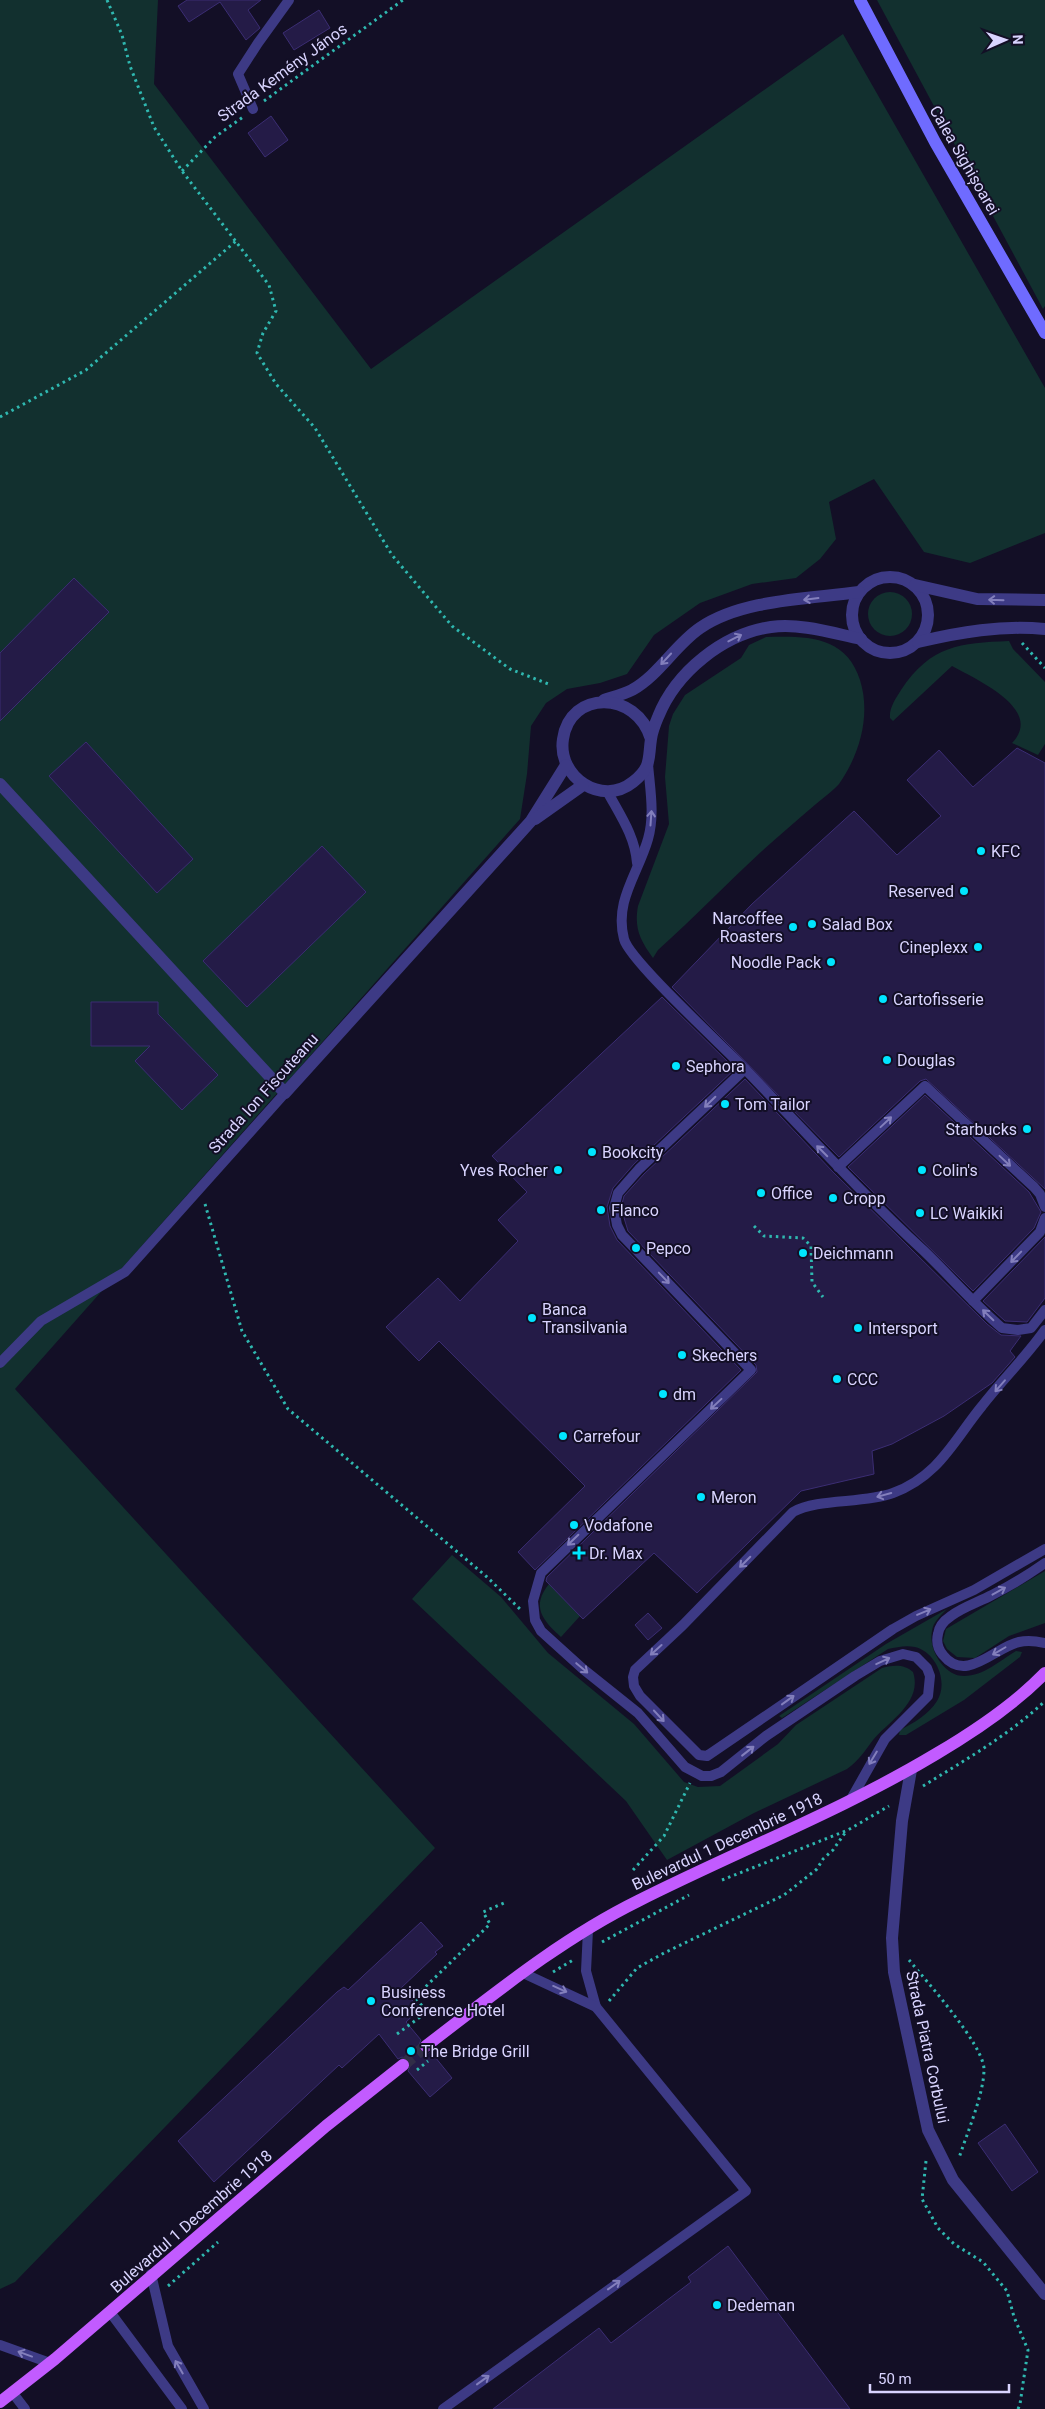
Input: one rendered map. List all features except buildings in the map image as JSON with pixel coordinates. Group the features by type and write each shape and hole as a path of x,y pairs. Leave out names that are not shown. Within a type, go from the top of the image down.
{"main road":[{"name":"Calea Sighișoarei","path":"860,0 935,142 1045,334"},
{"name":"Bulevardul 1 Decembrie 1918","path":"426,2046 548,1954 663,1888 850,1801 911,1770 978,1729 1045,1673"},
{"name":"Bulevardul 1 Decembrie 1918","path":"0,2402 50,2363 151,2274 326,2126 403,2065"}],"street":[{"path":"1045,600 977,599 915,585 904,579 892,576 879,578 868,583 859,592 854,603 852,616 854,628 861,639 870,647 882,652 895,653 907,649 918,642 968,630 1020,627 1045,629"},
{"path":"915,585 923,594 928,606 925,631 918,642"},
{"path":"598,703 621,704 632,710 647,728 650,739 651,752 648,764 641,775 631,784 620,789 595,790 583,785 573,776 566,765 562,752 563,738 567,726 575,715 586,707 633,689 652,675 684,641 722,615 748,607 859,592"},
{"path":"650,739 659,716 680,681 708,653 744,633 772,627 793,626 861,639"},
{"name":"Strada Ion Fiscuteanu","path":"285,1093 531,821 566,765"},
{"path":"0,784 285,1093"},
{"name":"Strada Ion Fiscuteanu","path":"531,821 583,785"},
{"name":"Strada Piatra Corbului","path":"911,1770 906,1796 892,1938 894,1972 928,2130 953,2180 1045,2294"}],"lane":[{"path":"253,109 238,74 289,0"},
{"path":"648,764 652,819 648,838 625,894 621,912 621,926 625,944 641,964 745,1069 838,1167 1002,1328 1018,1330 1031,1328 1045,1310"},
{"path":"607,791 633,839 637,864"},
{"path":"745,1069 639,1169 618,1193 614,1208 617,1224 622,1235 751,1370 541,1573 533,1601 535,1620 541,1631 583,1669 638,1714 685,1767 694,1773 707,1776 721,1772 766,1736 880,1661 903,1654 916,1657 927,1668 930,1676 928,1696 885,1739 850,1801"},
{"path":"838,1167 925,1086 1034,1187 1040,1194 1045,1207"},
{"name":"Strada Ion Fiscuteanu","path":"0,1363 41,1321 126,1272 285,1093"},
{"path":"973,1301 1040,1232 1045,1218"},
{"path":"1045,1330 981,1406 949,1453 935,1467 895,1492 864,1500 809,1506 793,1512 683,1625 638,1665 633,1677 634,1686 640,1696 678,1735 699,1755 707,1756 893,1629 916,1616 974,1590 1045,1549"},
{"path":"1045,1563 994,1594 951,1615 941,1624 937,1641 939,1649 945,1657 953,1663 964,1666 983,1661 1017,1642 1033,1640 1045,1643"},
{"path":"443,2409 746,2191 596,2007 586,1971 588,1930"},
{"path":"523,1973 596,2007"},
{"path":"151,2274 168,2346 204,2409"},
{"path":"110,2312 182,2409"},
{"path":"3,2349 50,2363"},
{"path":"12,2392 25,2409"}],"path":[{"path":"107,0 122,35 130,66 154,127 182,171 268,285 276,311 263,333 257,354 276,384 315,428 392,555 452,626 510,669 551,685"},
{"name":"Strada Kemény János","path":"182,171 215,137 403,0"},
{"path":"0,417 86,370 236,241"},
{"path":"1021,640 1023,646 1045,668"},
{"path":"205,1203 242,1331 288,1409 488,1577 521,1611"},
{"path":"754,1226 764,1236 803,1238 811,1246 812,1282 823,1297"},
{"path":"716,1882 848,1830 971,1757 1032,1713 1045,1701"},
{"path":"633,1870 664,1836 681,1805 694,1773"},
{"path":"607,2021 609,2001 637,1968 699,1935 784,1896 817,1869 823,1858 833,1850 848,1830"},
{"path":"540,1981 587,1951 691,1894"},
{"path":"397,2034 427,2012 415,1997 490,1924 483,1912 504,1903"},
{"path":"892,1938 978,2048 984,2068 981,2090 953,2180"},
{"path":"415,2072 430,2060"},
{"path":"926,2159 922,2199 938,2228 954,2244 983,2262 1007,2291 1014,2317 1028,2350 1018,2409"},
{"path":"156,2296 221,2239"}],"green space":[{"path":"0,0 158,0 154,84 371,369 843,34 1045,388 1045,533 970,563 924,552 874,479 829,502 836,539 820,559 796,578 752,584 700,603 654,635 627,674 600,683 567,689 546,703 531,726 527,774 520,819 15,1389 435,1848 15,2282 0,2289"},
{"path":"877,0 1045,0 1045,306 1043,309"},
{"path":"890,592 902,596 908,602 912,614 908,626 902,632 890,636 878,632 872,626 868,614 872,602 878,596"},
{"path":"766,637 809,638 834,646 845,654 854,665 863,693 864,720 858,747 853,760 837,787 749,863 658,950 653,958 639,934 637,914 638,906 669,824 665,777 669,726 673,714 685,695 741,658 749,645"},
{"path":"1009,641 1013,649 1045,682 1045,744 1038,755 1012,743 1020,730 1020,718 1014,707 990,687 952,666 893,721 890,718 892,707 901,690 912,675 935,655 948,649 976,643"},
{"path":"452,1555 501,1597 548,1653 634,1724 684,1782 698,1787 720,1786 778,1744 796,1725 882,1668 899,1666 913,1672 915,1683 913,1693 903,1710 847,1769 754,1813 667,1860 626,1801 412,1599"},
{"path":"1045,1571 1045,1623 1009,1636 975,1658 957,1657 947,1649 943,1641 946,1629"},
{"path":"549,1584 580,1616 561,1637 544,1619 541,1612 541,1599"},
{"path":"947,1609 934,1625 931,1638 932,1646 939,1660 950,1671 964,1676 978,1674 1016,1651 1022,1652 1020,1657 964,1700 906,1735 899,1735 900,1730 930,1710 937,1701 942,1685 941,1677 934,1661 922,1650 912,1646 888,1649 782,1718 779,1716 886,1644"}],"tunnel":[{"path":"403,2065 426,2046"}],"place":[{"name":"KFC","path":"981,851"},
{"name":"Reserved","path":"964,891"},
{"name":"Salad Box","path":"812,924"},
{"name":"Narcoffee Roasters","path":"793,927"},
{"name":"Cineplexx","path":"978,947"},
{"name":"Noodle Pack","path":"831,962"},
{"name":"Cartofisserie","path":"883,999"},
{"name":"Douglas","path":"887,1060"},
{"name":"Sephora","path":"676,1066"},
{"name":"Tom Tailor","path":"725,1104"},
{"name":"Starbucks","path":"1027,1129"},
{"name":"Bookcity","path":"592,1152"},
{"name":"Yves Rocher","path":"558,1170"},
{"name":"Colin's","path":"922,1170"},
{"name":"Office","path":"761,1193"},
{"name":"Cropp","path":"833,1198"},
{"name":"Flanco","path":"601,1210"},
{"name":"LC Waikiki","path":"920,1213"},
{"name":"Pepco","path":"636,1248"},
{"name":"Deichmann","path":"803,1253"},
{"name":"Banca Transilvania","path":"532,1318"},
{"name":"Intersport","path":"858,1328"},
{"name":"Skechers","path":"682,1355"},
{"name":"CCC","path":"837,1379"},
{"name":"dm","path":"663,1394"},
{"name":"Carrefour","path":"563,1436"},
{"name":"Meron","path":"701,1497"},
{"name":"Vodafone","path":"574,1525"},
{"name":"Dr. Max","path":"579,1553"},
{"name":"Business Conference Hotel","path":"371,2001"},
{"name":"The Bridge Grill","path":"411,2051"},
{"name":"Dedeman","path":"717,2305"}]}
